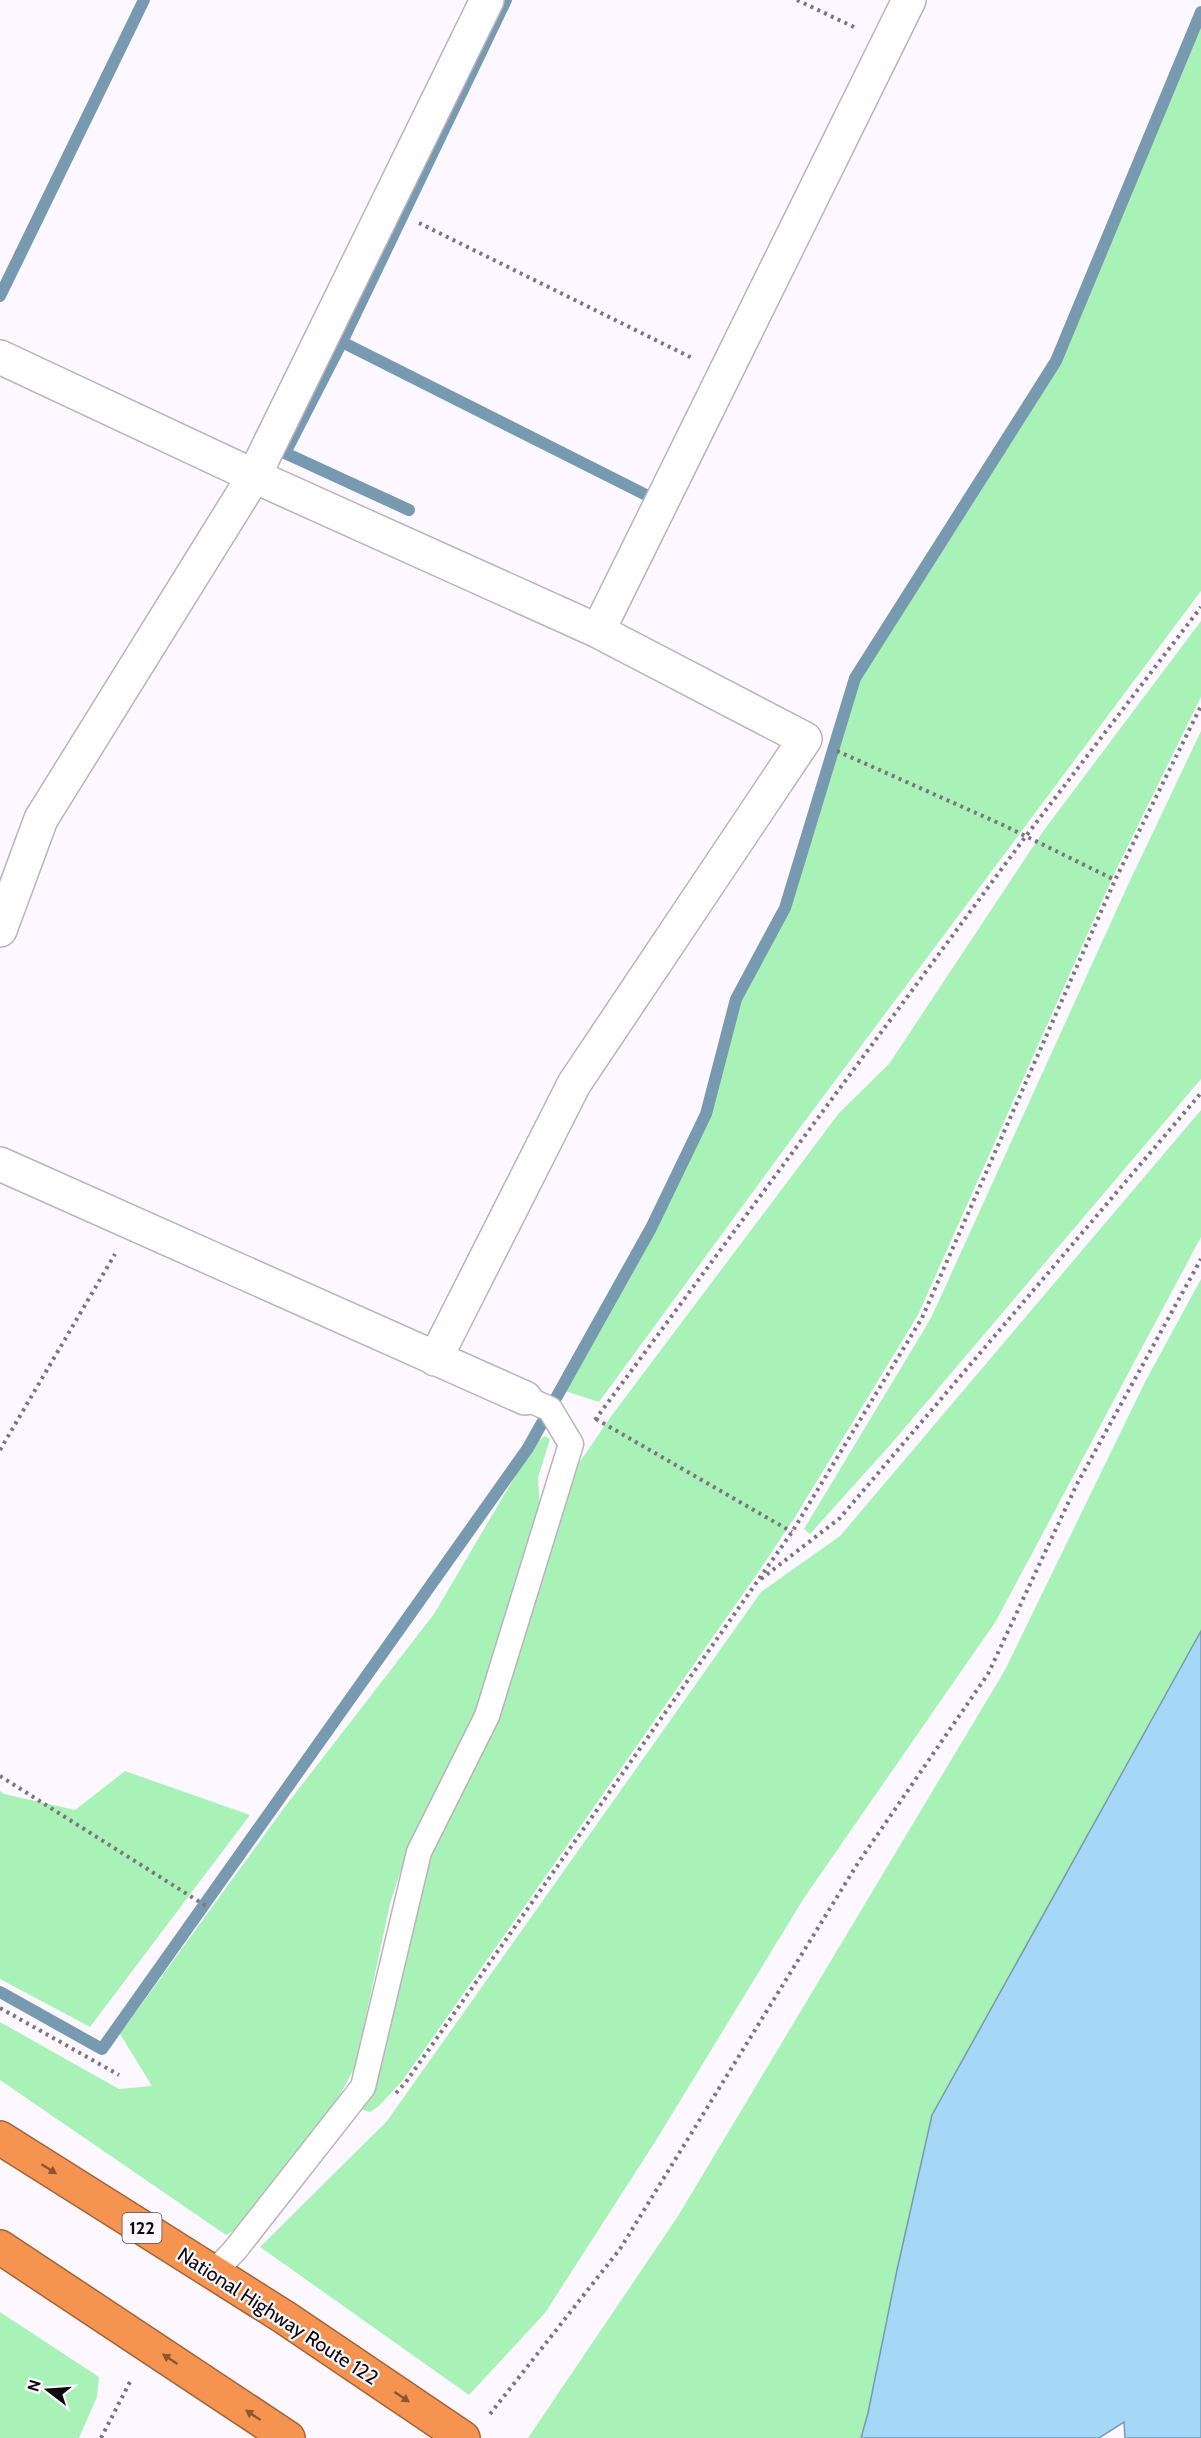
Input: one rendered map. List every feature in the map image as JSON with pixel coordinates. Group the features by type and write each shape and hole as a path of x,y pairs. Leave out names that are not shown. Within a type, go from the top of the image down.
{"highway":[{"name":"National Highway Route 122","path":"0,2138 284,2317 474,2429"},
{"path":"0,2247 288,2438"}],"street":[{"path":"0,930 41,819 254,476 487,0"},
{"path":"598,631 909,0"},
{"path":"0,357 254,476 598,631 805,740 574,1084 435,1359"},
{"path":"0,1164 525,1398"}],"lane":[{"path":"213,2273 235,2250 363,2087 419,1852 487,1716 571,1444 550,1409 525,1398"}],"path":[{"path":"797,0 888,43"},
{"path":"386,207 724,374"},
{"path":"571,1444 596,1419 1026,836 1201,607"},
{"path":"390,2099 406,2082 792,1532 922,1318 1115,880 1201,706"},
{"path":"827,746 1026,836 1115,880"},
{"path":"758,1581 840,1518 1201,1093"},
{"path":"0,1450 133,1224"},
{"path":"474,2429 620,2249 858,1863 988,1674 1077,1484 1201,1259"},
{"path":"596,1419 792,1532"},
{"path":"0,1776 206,1906"},
{"path":"0,2008 119,2075"},
{"path":"101,2438 134,2374"}],"green space":[{"path":"1201,21 1201,591 796,1133 599,1402 565,1391 655,1229 708,1119 740,1001 790,907 858,680 1063,357"},
{"path":"1201,621 1201,697 1116,870 918,1315 795,1517 757,1574 403,2080 379,2106 370,2112 363,2110 362,2103 428,1858 496,1720 579,1463 612,1415 839,1113 889,1064 1044,830"},
{"path":"1201,731 1201,1079 891,1444 810,1534 804,1529 931,1318 1127,887"},
{"path":"1201,1110 1201,1237 996,1621 804,1898 655,2142 545,2313 469,2395 260,2247 387,2121 761,1592 840,1536"},
{"path":"1201,1279 1201,1631 932,2115 861,2438 528,2438 678,2216 1005,1670 1145,1382"},
{"path":"545,1436 550,1439 538,1478 540,1511 478,1706 406,1854 390,1904 355,2067 326,2120 233,2231 226,2235 0,2080 0,2022 119,2089 152,2086 120,2034 284,1808 434,1614 534,1444"},
{"path":"125,1771 250,1815 90,2027 0,1979 0,1791 4,1794 75,1810"},
{"path":"0,2312 99,2377 97,2397 79,2438 0,2438"}],"water":[{"path":"1201,1631 1201,2438 1125,2438 1124,2422 1099,2438 861,2438 932,2115"}],"waterway":[{"path":"0,296 144,0"},
{"path":"409,510 285,453 342,342 506,0"},
{"path":"0,1992 102,2049 528,1448 651,1228 706,1114 736,999 785,908 855,678 1056,361 1201,12"},
{"path":"342,342 660,502"}]}
